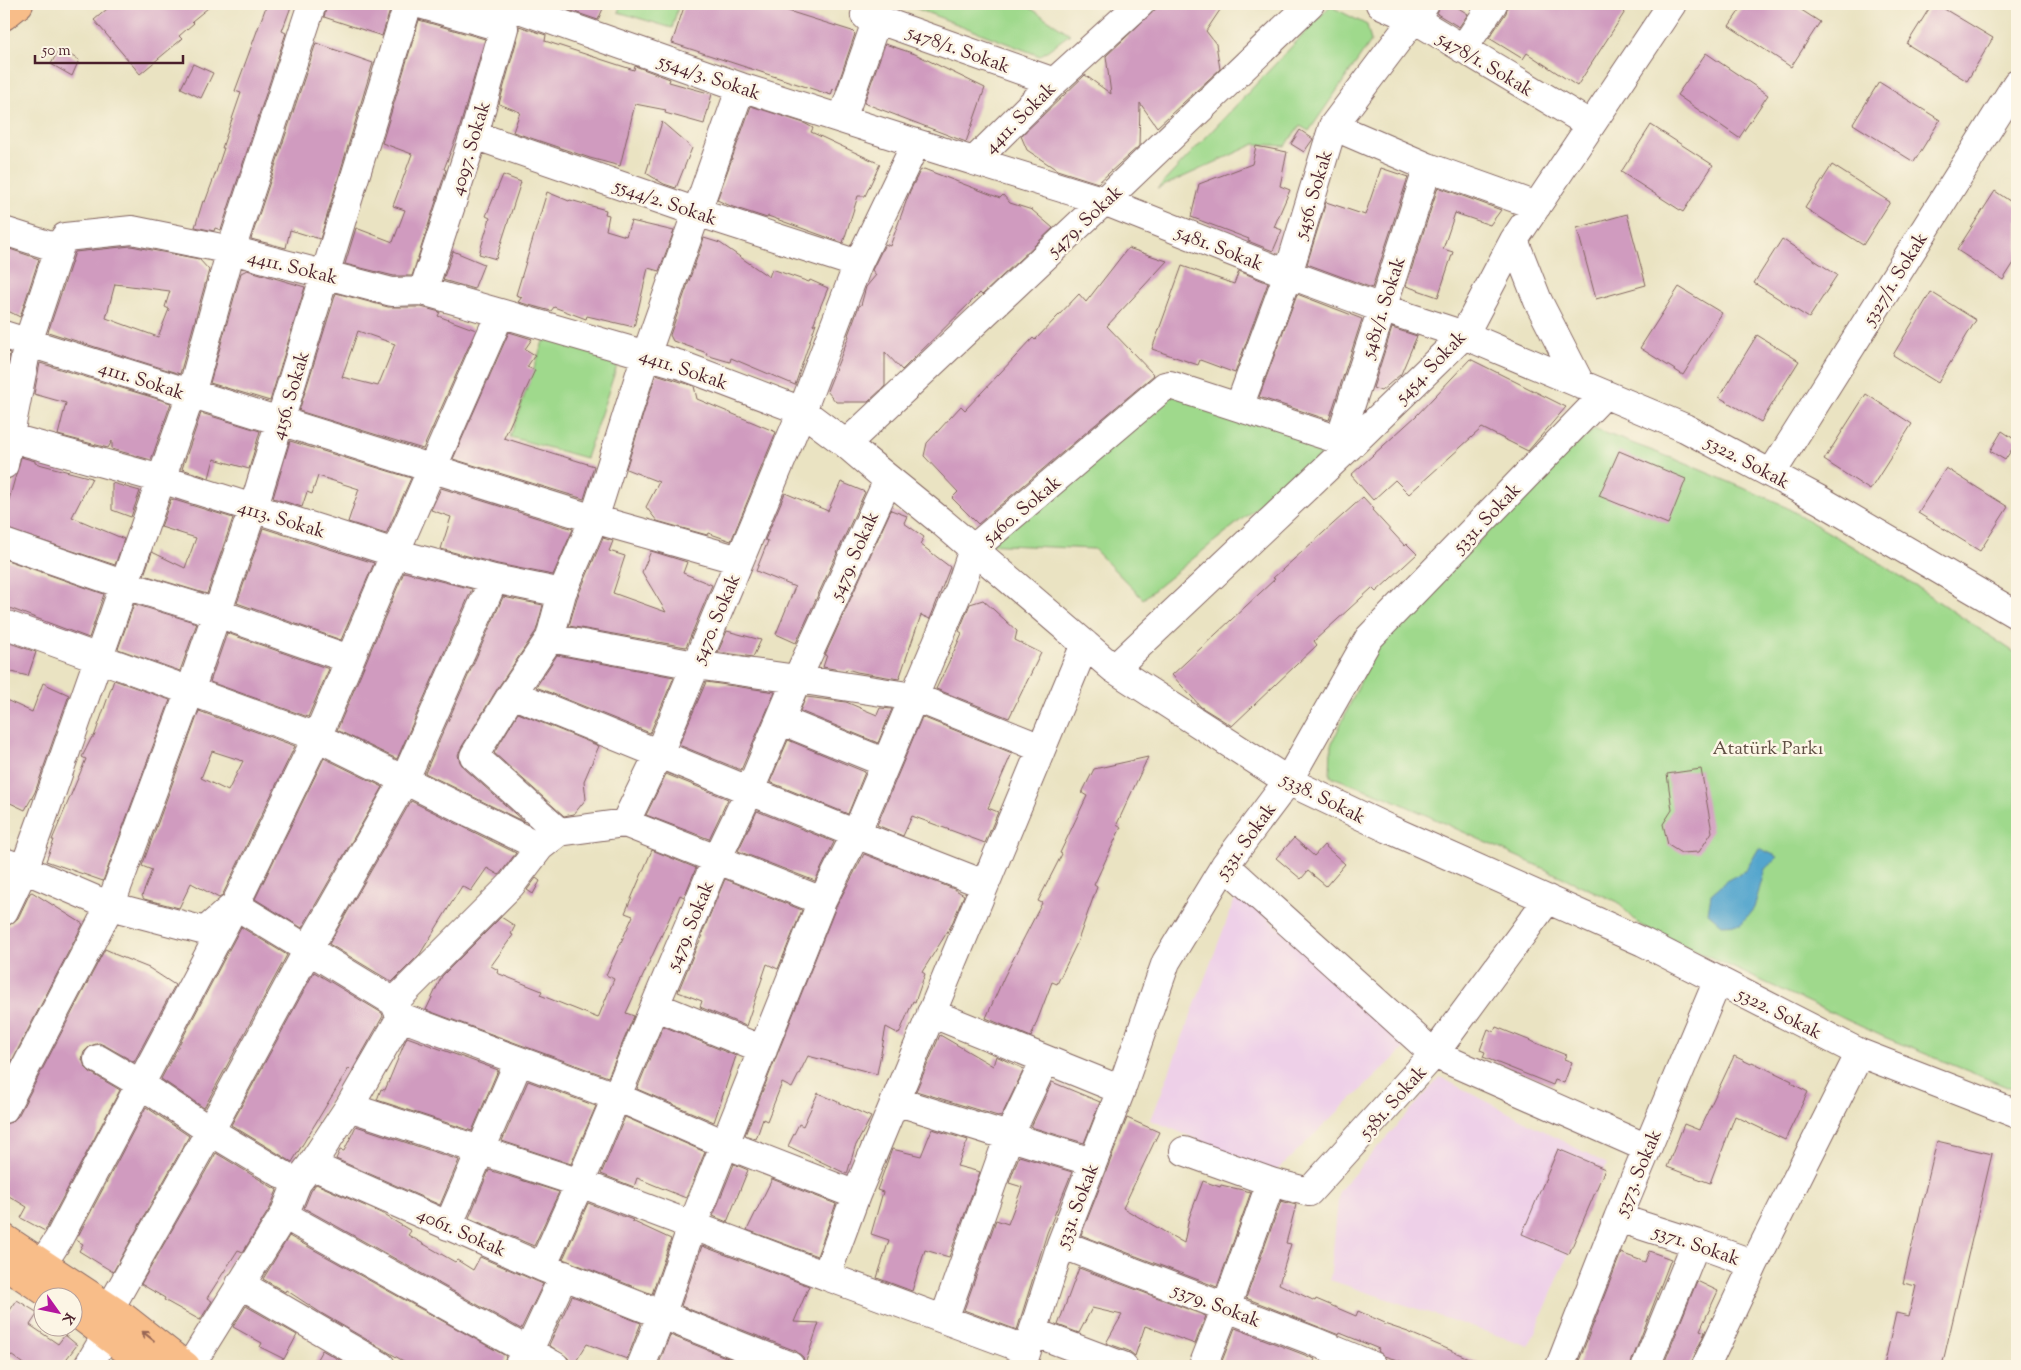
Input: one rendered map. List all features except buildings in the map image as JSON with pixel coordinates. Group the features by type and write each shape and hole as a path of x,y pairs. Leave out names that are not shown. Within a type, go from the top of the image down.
{"main road":[{"path":"4,16 18,4"},
{"path":"4,1238 44,1263 108,1321 148,1366"},
{"path":"4,1264 40,1288"},
{"path":"82,1313 108,1321 186,1366"}],"street":[{"path":"4,911 14,866 98,659 190,394 231,250 312,4"},
{"name":"4156. Sokak","path":"4,1109 110,906 190,691 253,509 327,274 408,4"},
{"path":"420,4 502,12"},
{"name":"4411. Sokak","path":"916,143 974,161 1054,82 1140,4"},
{"name":"5479. Sokak","path":"523,1359 580,1183 716,861 750,790 797,679 888,480 846,444 1310,4"},
{"name":"5478/1. Sokak","path":"1380,4 1419,12 1463,50 1591,125"},
{"path":"1463,50 1493,4"},
{"name":"5454. Sokak","path":"1114,668 1352,444 1464,335 1514,240 1672,4"},
{"path":"842,120 875,25 867,9"},
{"name":"5478/1. Sokak","path":"867,9 1054,82"},
{"name":"5544/3. Sokak","path":"502,12 916,143"},
{"name":"4097. Sokak","path":"422,291 474,135 502,12"},
{"name":"5456. Sokak","path":"1239,407 1288,274 1333,126 1419,12"},
{"name":"5327/1. Sokak","path":"1771,474 2017,83"},
{"path":"550,840 474,756 512,694 550,638 562,593 594,518 646,355 742,87"},
{"path":"1333,126 1428,167 1537,206"},
{"name":"5544/2. Sokak","path":"474,135 697,212 858,264"},
{"path":"802,411 858,264 916,143"},
{"name":"5481. Sokak","path":"974,161 1104,201 1288,274 1464,335"},
{"name":"5481/1. Sokak","path":"1352,444 1342,432 1428,167"},
{"path":"4,230 48,245 60,246 16,339 4,465"},
{"name":"4411. Sokak","path":"60,246 65,237 132,230 231,250 392,292 422,291 681,365 802,411 846,444"},
{"path":"1514,240 1538,301 1592,390"},
{"path":"44,1263 58,1240 235,905 317,737 349,659 500,314"},
{"name":"5322. Sokak","path":"1464,335 1685,428 1820,500 2017,615"},
{"name":"4111. Sokak","path":"16,339 594,518 739,560"},
{"name":"5460. Sokak","path":"641,1366 661,1316 692,1226 822,901 856,834 960,588 973,549 1165,386 1170,384 1352,444"},
{"name":"5331. Sokak","path":"1027,1349 1061,1244 1122,1090 1166,962 1225,865 1288,781 1369,638 1592,390"},
{"name":"5470. Sokak","path":"625,823 659,753 802,411"},
{"name":"4113. Sokak","path":"6,437 161,479 395,553 494,579 562,593"},
{"name":"5338. Sokak","path":"846,444 1114,668 1288,781 1388,829 1548,899"},
{"path":"4,543 125,585 217,613 349,659"},
{"path":"88,1366 108,1321 309,948 404,781 494,579"},
{"path":"4,624 317,737 404,781 550,840 625,823 716,861 822,901"},
{"path":"550,638 695,665 914,698 1041,748"},
{"path":"826,1276 856,1195 1085,644"},
{"path":"512,694 984,884"},
{"path":"780,720 886,763"},
{"path":"190,1366 284,1215 304,1174 349,1107 398,1009 550,840"},
{"path":"1225,865 1434,1054 1648,1148"},
{"path":"14,866 110,906 205,931 235,905"},
{"name":"5322. Sokak","path":"1548,899 1643,942 1860,1053 2017,1114"},
{"name":"5381. Sokak","path":"1184,1151 1271,1182 1309,1192 1434,1054 1548,899"},
{"path":"235,905 309,948 398,1009 519,1061 617,1097 725,1144 856,1195"},
{"name":"5373. Sokak","path":"1560,1366 1618,1218 1718,980"},
{"path":"655,1006 763,1050"},
{"path":"931,1013 1122,1090"},
{"path":"1754,1264 1860,1053"},
{"name":"4061. Sokak","path":"98,1059 210,1132 304,1174 448,1226 661,1316 790,1366"},
{"path":"944,1319 1009,1136 1044,1060"},
{"path":"448,1226 519,1061"},
{"path":"895,1101 1092,1162"},
{"path":"349,1107 580,1183 826,1276 1027,1349 1123,1366"},
{"path":"1203,1366 1271,1182"},
{"path":"284,1215 523,1359 555,1366"},
{"name":"5371. Sokak","path":"1618,1218 1754,1264 1706,1366"},
{"path":"1646,1366 1696,1243"},
{"name":"5379. Sokak","path":"1061,1244 1226,1308 1337,1359 1374,1366"},
{"path":"240,1284 382,1366"}],"shaded area":[{"path":"1238,891 1408,1045 1275,1172 1151,1120"},
{"path":"1440,1077 1607,1164 1529,1346 1330,1280 1339,1191"}],"green space":[{"path":"621,4 679,4 672,28 618,12"},
{"path":"910,4 1024,4 1070,34 1040,56 910,6"},
{"path":"1330,6 1367,25 1371,41 1309,131 1300,126 1285,146 1255,144 1157,189"},
{"path":"545,336 620,357 586,458 510,437"},
{"path":"1171,388 1334,445 1143,599 1094,549 983,544"},
{"name":"Atatürk Parkı","path":"1594,429 1677,460 1779,503 1882,564 2017,654 2017,1091 1884,1037 1640,925 1617,902 1391,799 1330,776 1331,745 1376,648 1541,477"}],"water":[{"path":"1759,848 1778,857 1765,869 1754,908 1741,924 1722,925 1708,913 1711,894 1726,881 1746,870"}]}
